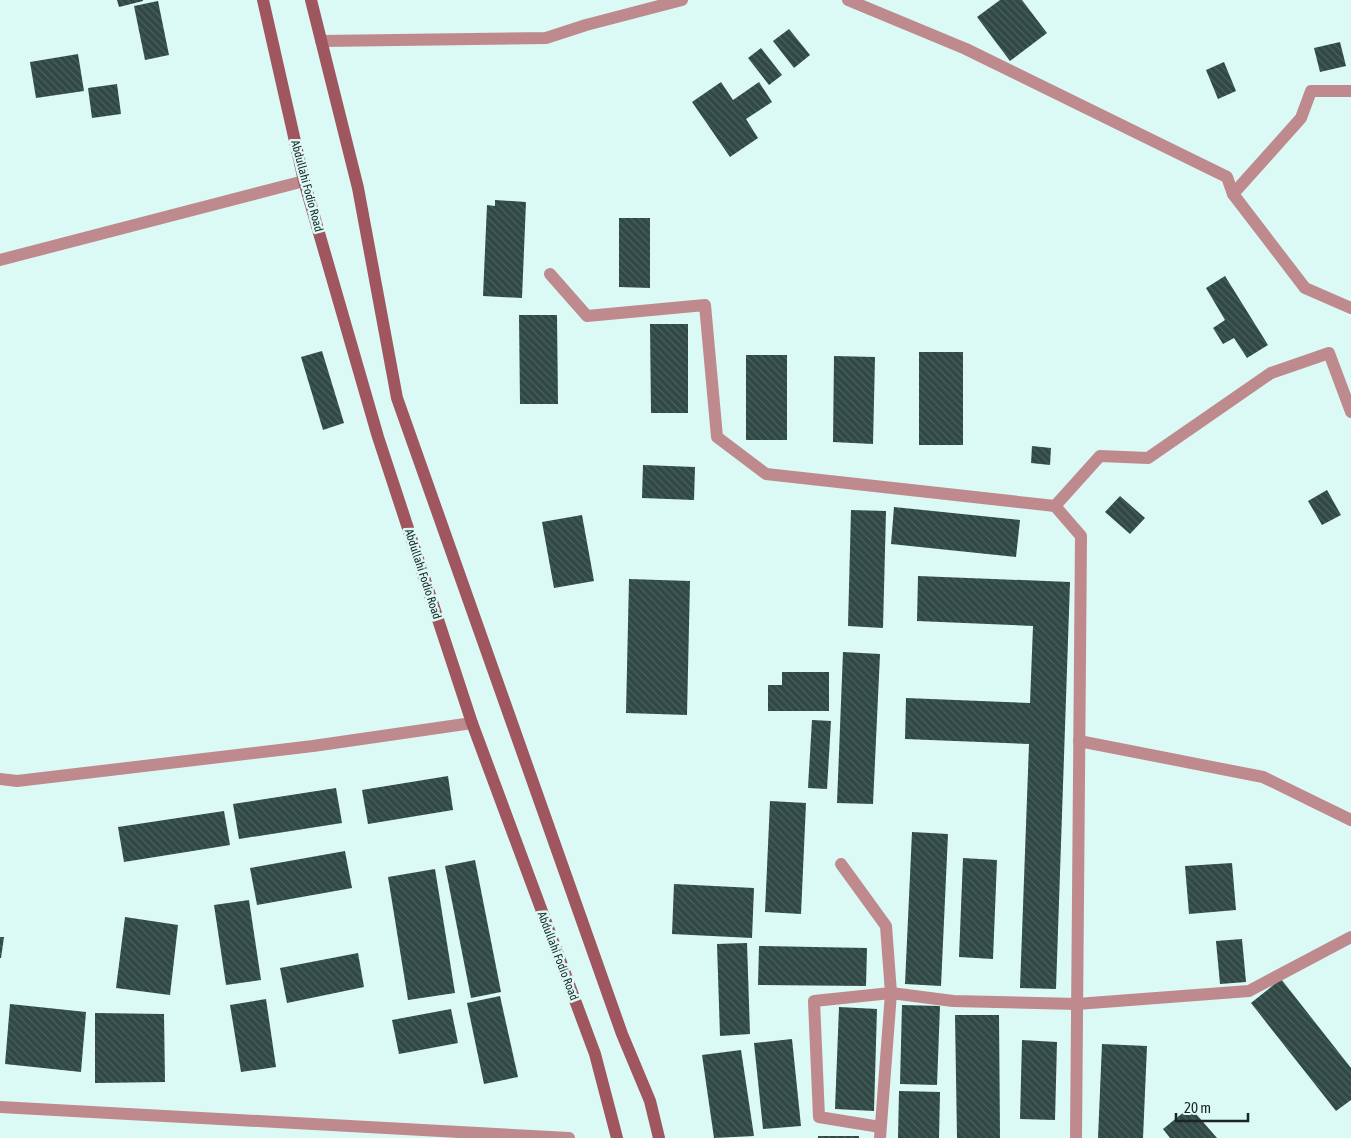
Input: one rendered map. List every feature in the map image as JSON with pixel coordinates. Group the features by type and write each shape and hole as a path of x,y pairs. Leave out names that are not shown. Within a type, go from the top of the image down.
{"main road":[{"name":"Abdullahi Fodio Road","path":"263,0 304,181 378,437 472,724 595,1054 617,1138"},
{"path":"311,0 358,188 397,398 622,1034 650,1101 659,1138"}],"street":[{"path":"321,41 546,38 586,25 682,0"},
{"path":"848,0 966,49 1227,177 1233,194 1305,288 1351,308"},
{"path":"1233,194 1301,118 1311,91 1351,91"},
{"path":"0,260 304,181"},
{"path":"550,274 587,316 705,305 718,437 766,474 1055,506 1081,536 1076,1138"},
{"path":"1055,506 1100,456 1148,458 1271,373 1329,353 1351,412"},
{"path":"0,779 17,781 284,750 472,724"},
{"path":"1079,741 1264,778 1351,820"},
{"path":"841,864 886,926 891,993 880,1132 819,1117 814,1001 891,993 953,1001 1077,1004 1248,991 1351,937"},
{"path":"0,1107 569,1138"}],"building":[{"path":"117,0 143,0 143,1 119,7"},
{"path":"1000,0 1022,0 1047,33 1010,61 977,17"},
{"path":"158,1 169,55 145,60 134,6"},
{"path":"789,29 810,55 794,68 773,41"},
{"path":"1340,42 1346,66 1320,72 1314,48"},
{"path":"761,48 782,75 769,85 748,58"},
{"path":"78,54 84,91 36,98 30,62"},
{"path":"1224,62 1236,91 1218,99 1206,70"},
{"path":"721,82 733,100 759,82 772,102 746,119 758,138 730,157 692,102"},
{"path":"117,84 121,114 92,118 88,88"},
{"path":"495,200 526,202 522,298 483,296 487,205 495,206"},
{"path":"619,218 650,218 650,288 619,287"},
{"path":"1225,276 1268,345 1247,358 1234,338 1223,344 1213,328 1225,320 1206,288"},
{"path":"519,315 557,315 558,404 520,404"},
{"path":"650,324 688,324 688,413 651,413"},
{"path":"322,351 344,423 323,430 301,357"},
{"path":"919,352 963,352 963,445 919,445"},
{"path":"746,355 787,355 787,440 746,440"},
{"path":"834,356 875,357 873,444 833,442"},
{"path":"1032,446 1051,448 1050,465 1031,463"},
{"path":"643,465 695,467 694,500 642,498"},
{"path":"1327,490 1341,515 1322,525 1308,501"},
{"path":"1120,496 1145,518 1130,534 1105,512"},
{"path":"894,507 1020,520 1016,557 891,544"},
{"path":"851,510 886,511 883,628 848,626"},
{"path":"582,515 594,581 554,588 542,522"},
{"path":"918,576 1070,582 1056,989 1020,988 1029,744 905,739 906,698 1030,703 1033,626 917,621"},
{"path":"629,579 690,581 687,715 626,713"},
{"path":"843,652 880,654 873,804 837,803"},
{"path":"782,672 829,672 829,711 768,711 768,685 782,685"},
{"path":"812,720 831,721 827,789 808,788"},
{"path":"448,776 453,810 368,824 362,790"},
{"path":"336,788 342,823 239,839 233,804"},
{"path":"770,801 806,803 801,914 765,912"},
{"path":"224,811 230,845 124,862 118,827"},
{"path":"912,832 948,834 941,986 905,984"},
{"path":"345,851 352,888 257,905 250,868"},
{"path":"963,858 997,860 993,959 959,957"},
{"path":"475,860 501,992 471,998 445,866"},
{"path":"1232,863 1236,910 1189,914 1185,866"},
{"path":"435,869 455,993 408,1000 388,877"},
{"path":"674,884 754,888 752,938 672,934"},
{"path":"249,900 261,980 226,985 214,905"},
{"path":"125,917 178,925 170,995 116,988"},
{"path":"0,937 4,937 1,958 0,958"},
{"path":"1242,939 1246,982 1220,984 1216,941"},
{"path":"747,943 750,1034 720,1036 717,944"},
{"path":"759,946 867,948 866,986 758,985"},
{"path":"358,953 364,987 287,1003 280,968"},
{"path":"1281,979 1351,1068 1351,1100 1336,1111 1251,1003"},
{"path":"500,996 518,1077 484,1084 467,1003"},
{"path":"266,999 276,1067 241,1072 230,1005"},
{"path":"10,1004 86,1012 81,1072 5,1064"},
{"path":"902,1005 940,1006 937,1085 900,1084"},
{"path":"839,1007 877,1009 874,1111 835,1109"},
{"path":"451,1009 458,1043 399,1054 392,1020"},
{"path":"95,1013 164,1014 165,1082 95,1083"},
{"path":"955,1015 999,1015 1000,1138 957,1138"},
{"path":"792,1039 801,1126 763,1129 754,1043"},
{"path":"1022,1040 1057,1042 1055,1120 1020,1119"},
{"path":"1102,1044 1147,1046 1143,1138 1098,1138"},
{"path":"741,1050 754,1136 714,1138 702,1055"},
{"path":"899,1091 940,1092 939,1138 898,1138"},
{"path":"1190,1107 1217,1138 1170,1138 1163,1129"},
{"path":"818,1136 859,1136 859,1138 818,1138"}]}
